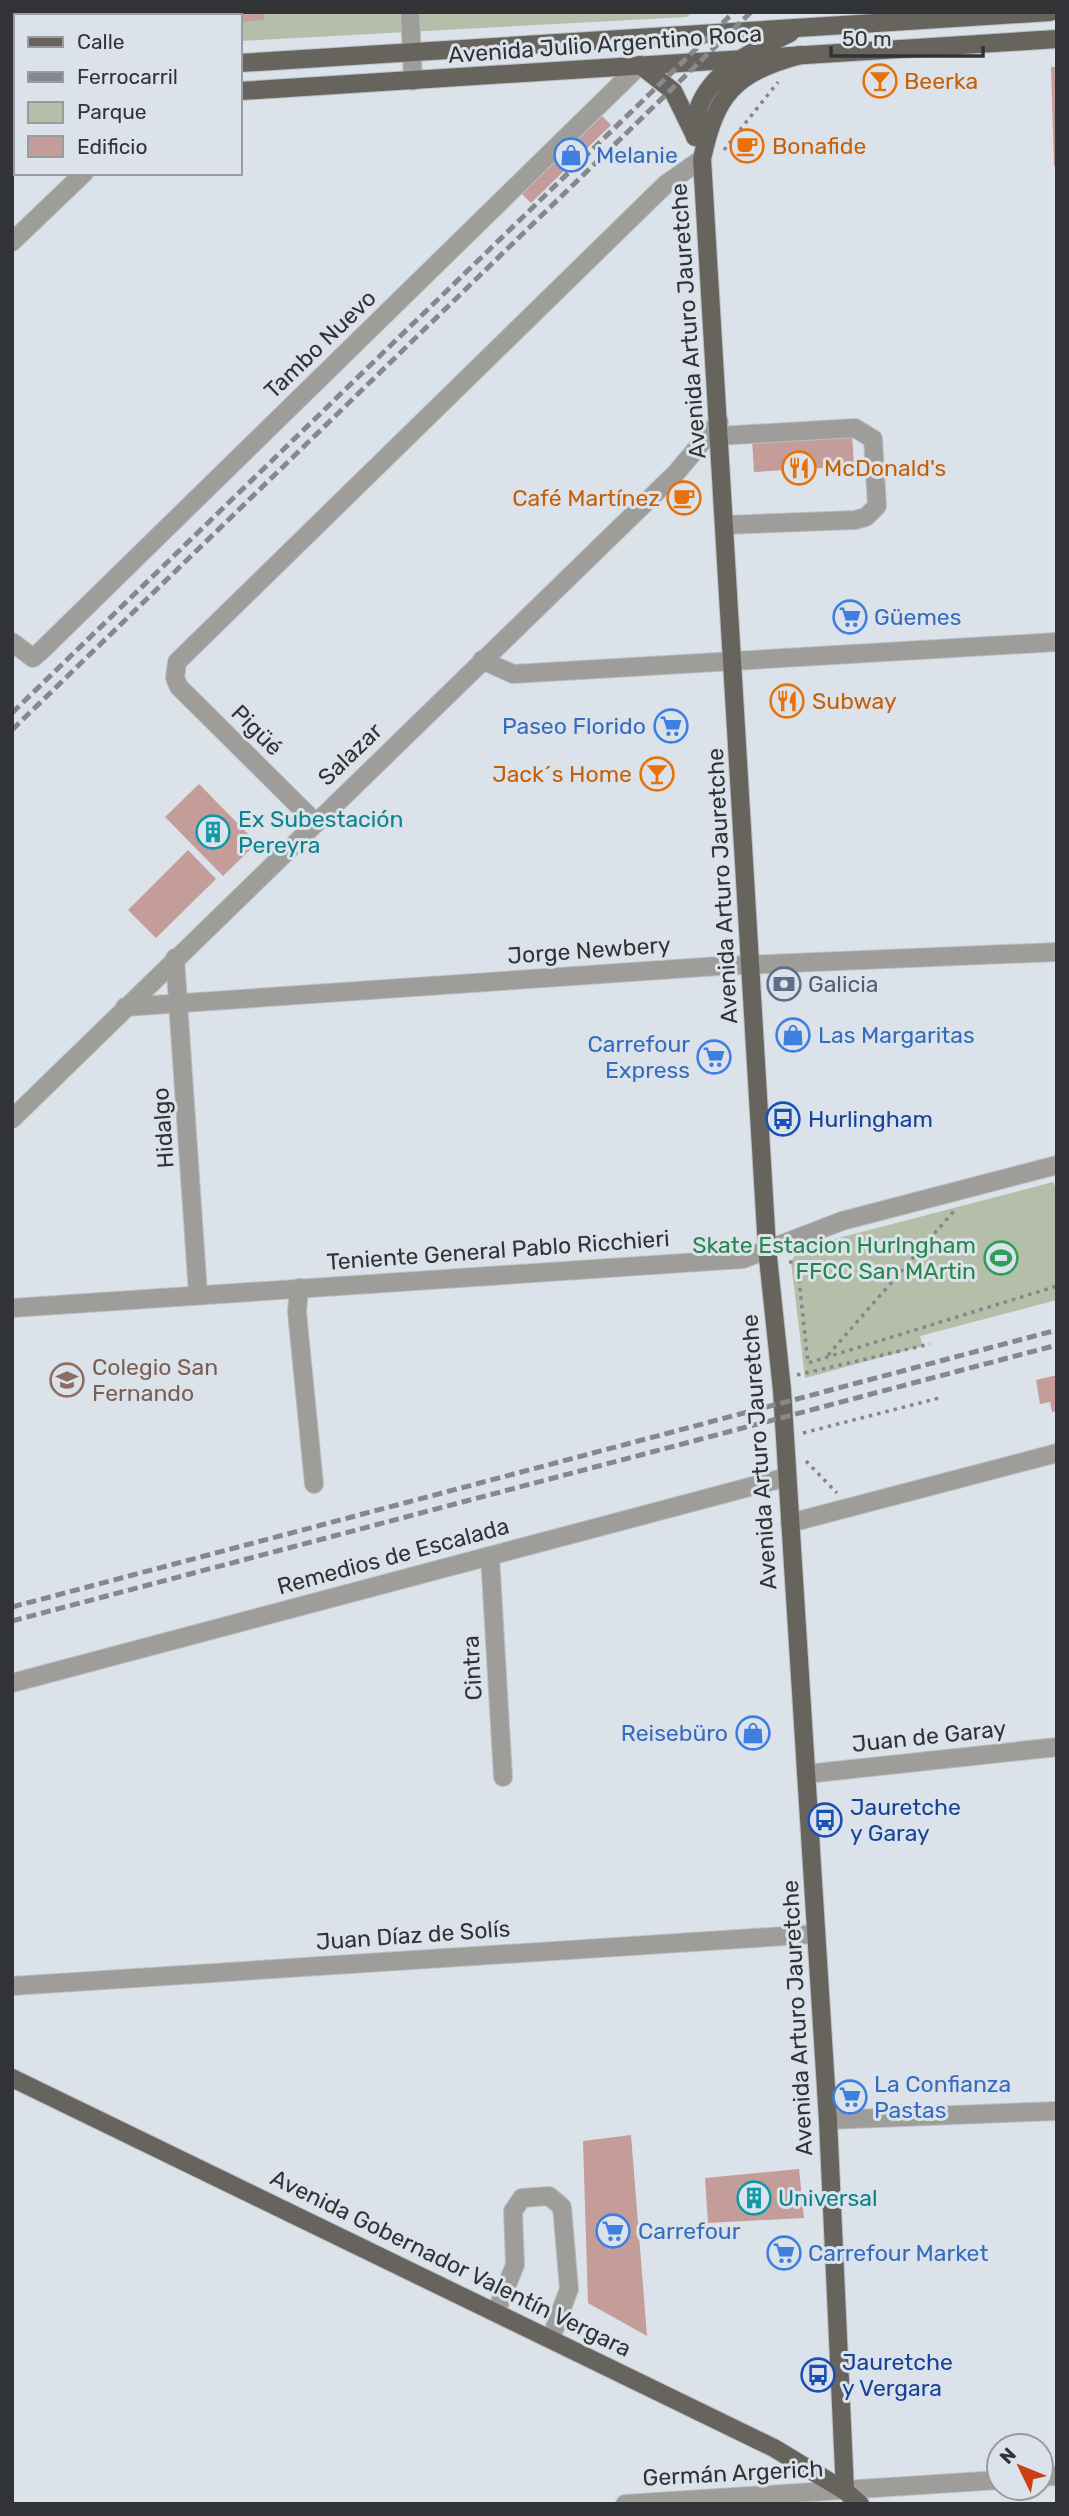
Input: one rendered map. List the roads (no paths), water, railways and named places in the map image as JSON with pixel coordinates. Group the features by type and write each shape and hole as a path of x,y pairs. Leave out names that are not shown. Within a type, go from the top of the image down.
{"main road":[{"name":"Avenida Julio Argentino Roca","path":"242,63 798,30 1050,12"},
{"path":"695,137 699,106 710,88 739,60 798,30"},
{"name":"Avenida Julio Argentino Roca","path":"242,91 1057,38"},
{"path":"711,158 710,123 722,99 760,66 800,55"},
{"path":"640,65 673,91 695,137 711,158"},
{"name":"Avenida Arturo Jauretche","path":"711,158 724,525 768,1254 781,1379 828,2120 846,2497"},
{"name":"Avenida Gobernador Valentín Vergara","path":"12,2078 774,2448 860,2504"}],"street":[{"path":"410,12 413,81"},
{"name":"Tambo Nuevo","path":"12,642 33,658 640,65"},
{"name":"Pigüé","path":"315,822 179,687 174,669 182,654 666,184 711,158"},
{"path":"12,242 82,175"},
{"path":"719,429 856,428 866,432 873,439 877,506 866,517 855,520 724,525"},
{"name":"Salazar","path":"12,1119 719,429"},
{"path":"482,660 513,674 1057,642"},
{"name":"Jorge Newbery","path":"125,1007 180,1001 752,964 1057,952"},
{"name":"Hidalgo","path":"175,958 198,1294"},
{"name":"Teniente General Pablo Ricchieri","path":"12,1308 743,1259 768,1254 842,1222 1057,1165"},
{"path":"299,1288 297,1312 314,1485"},
{"path":"790,1522 1057,1453"},
{"name":"Remedios de Escalada","path":"12,1683 787,1477"},
{"name":"Cintra","path":"490,1556 503,1777"},
{"name":"Juan de Garay","path":"806,1774 1057,1747"},
{"name":"Juan Díaz de Solís","path":"12,1986 816,1934"},
{"path":"828,2120 1057,2111"},
{"path":"496,2312 515,2265 513,2211 522,2198 550,2196 562,2207 569,2289 551,2338"},
{"name":"Germán Argerich","path":"625,2504 846,2497 985,2482"}],"railway":[{"path":"12,713 734,12"},
{"path":"12,730 751,12"},
{"path":"12,1607 1057,1330"},
{"path":"12,1621 1057,1345"}],"place":[{"name":"Beerka","path":"880,81"},
{"name":"Bonafide","path":"747,146"},
{"name":"Melanie","path":"571,155"},
{"name":"McDonald's","path":"799,468"},
{"name":"Café Martínez","path":"684,498"},
{"name":"Güemes","path":"850,617"},
{"name":"Subway","path":"787,701"},
{"name":"Paseo Florido","path":"671,726"},
{"name":"Jack´s Home","path":"657,774"},
{"name":"Ex Subestación Pereyra","path":"213,832"},
{"name":"Galicia","path":"784,984"},
{"name":"Las Margaritas","path":"793,1035"},
{"name":"Carrefour Express","path":"714,1057"},
{"name":"Hurlingham","path":"783,1119"},
{"name":"Skate Estacion Hurlngham FFCC San MArtin","path":"1001,1258"},
{"name":"Colegio San Fernando","path":"67,1380"},
{"name":"Reisebüro","path":"753,1733"},
{"name":"Jauretche y Garay","path":"825,1820"},
{"name":"La Confianza Pastas","path":"850,2097"},
{"name":"Universal","path":"754,2198"},
{"name":"Carrefour","path":"613,2231"},
{"name":"Carrefour Market","path":"784,2253"},
{"name":"Jauretche y Vergara","path":"818,2375"}]}
